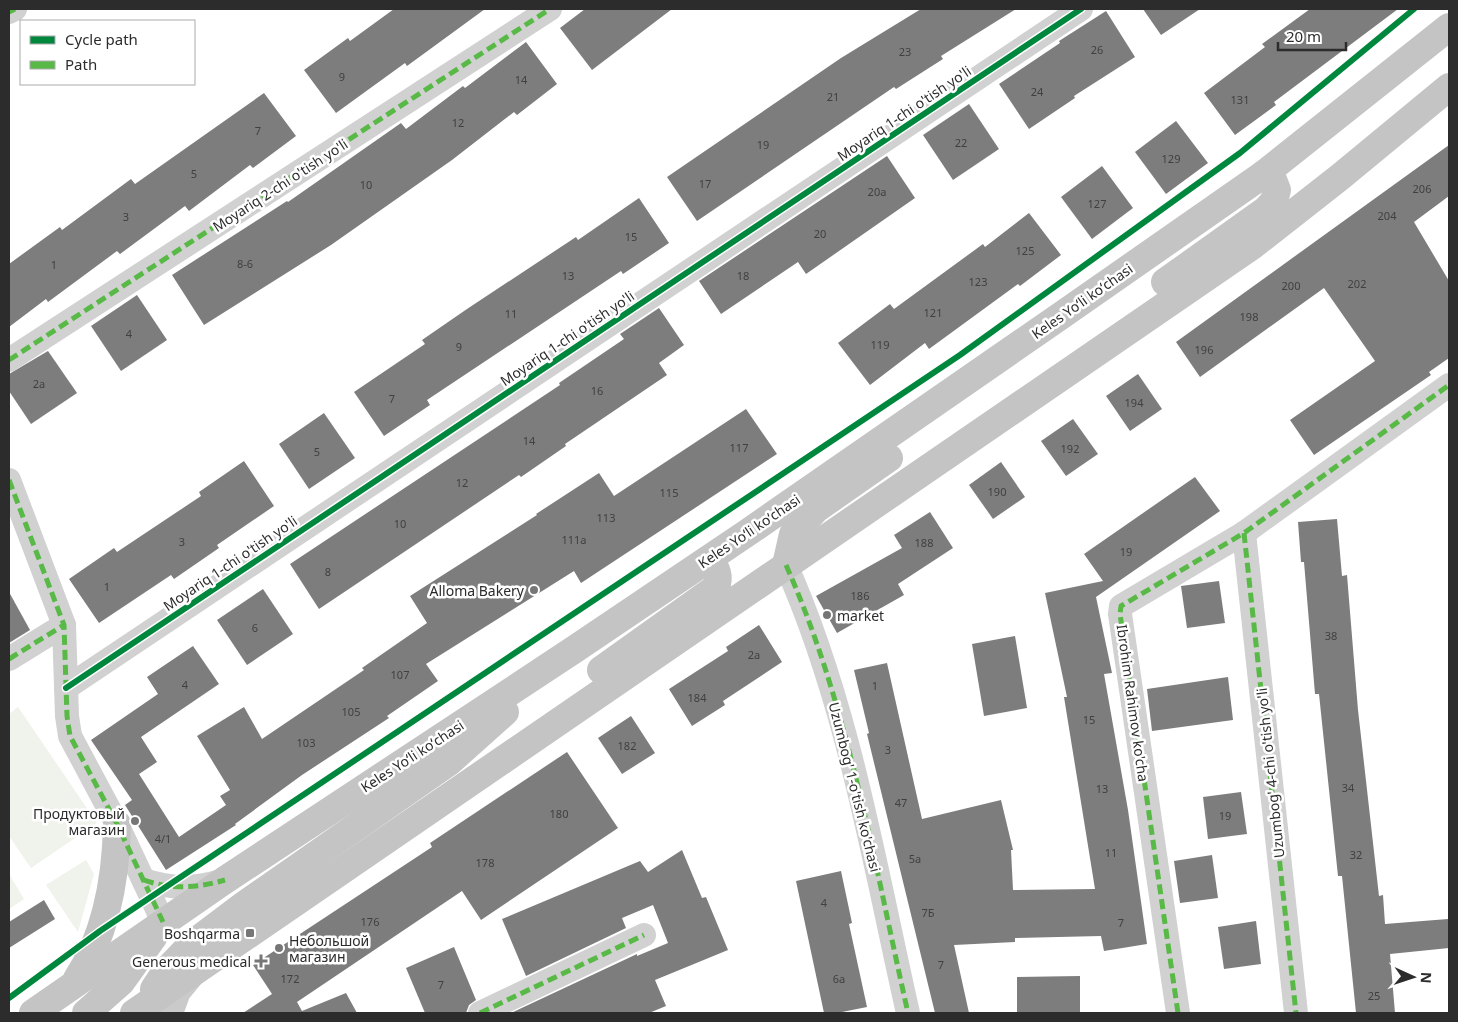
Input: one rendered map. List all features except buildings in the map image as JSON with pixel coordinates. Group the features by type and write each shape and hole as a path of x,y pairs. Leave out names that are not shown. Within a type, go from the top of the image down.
{"main road":[{"name":"Keles Yoʻli koʻchasi","path":"33,1013 225,880 709,559 1059,317 1264,174 1449,27"},
{"path":"150,1011 156,987 187,963 528,741 738,600 786,565 1252,246 1340,178 1449,87"},
{"path":"1058,378 1132,306 1266,210 1274,201 1277,190 1273,180 1264,174"},
{"path":"786,565 793,534 816,510 988,387 1059,317"},
{"path":"528,741 599,672 716,588 719,579 716,567 709,559"},
{"path":"187,963 244,905 449,762 575,649"},
{"path":"73,984 92,950 106,911 114,874 117,824"},
{"path":"86,1013 121,982 163,922 187,963"},
{"path":"73,984 93,978 121,982 135,991 150,1011"}],"street":[{"path":"9,12 14,9"},
{"name":"Moyariq 2-chi o'tish yo'li","path":"9,360 550,9"},
{"name":"Moyariq 1-chi o'tish yo'li","path":"66,688 1081,9"},
{"name":"Ibrohim Rahimov ko'cha","path":"1178,1013 1120,614 1121,606 1244,533 1449,385"},
{"path":"9,480 64,625 70,736 117,824 163,922"},
{"name":"Uzumbog' 4-chi o'tish yo'li","path":"1244,533 1296,1013"},
{"name":"Uzumbog' 1-o'tish ko'chasi","path":"786,565 828,675 850,758 908,1013"},
{"path":"9,659 64,625"},
{"path":"144,880 178,888 201,886 225,880"},
{"path":"480,1013 644,935"}],"shaded area":[{"path":"18,707 97,823 31,868 9,836 9,714"},
{"path":"86,860 94,874 78,932 46,885"},
{"path":"9,874 24,899 9,909"}],"marked path":[{"path":"9,12 15,9"},
{"path":"9,360 550,9"},
{"path":"1178,1013 1120,614 1121,606 1244,533 1449,385"},
{"path":"9,480 64,625 67,716 70,736 117,824 163,922"},
{"path":"1244,533 1296,1013"},
{"path":"786,565 808,619 827,674 843,730 858,786 908,1013"},
{"path":"9,659 64,625"},
{"path":"144,880 175,887 204,885 225,880"},
{"path":"480,1013 644,935"}],"cycle path":[{"path":"66,688 1081,9"},
{"path":"9,998 100,931 960,355 1240,153 1414,9"}],"place":[{"name":"Alloma Bakery","path":"534,590"},
{"name":"market","path":"827,615"},
{"name":"Продуктовый магазин","path":"135,821"},
{"name":"Boshqarma","path":"250,933"},
{"name":"Небольшой магазин","path":"279,948"},
{"name":"Generous medical","path":"261,961"}]}
